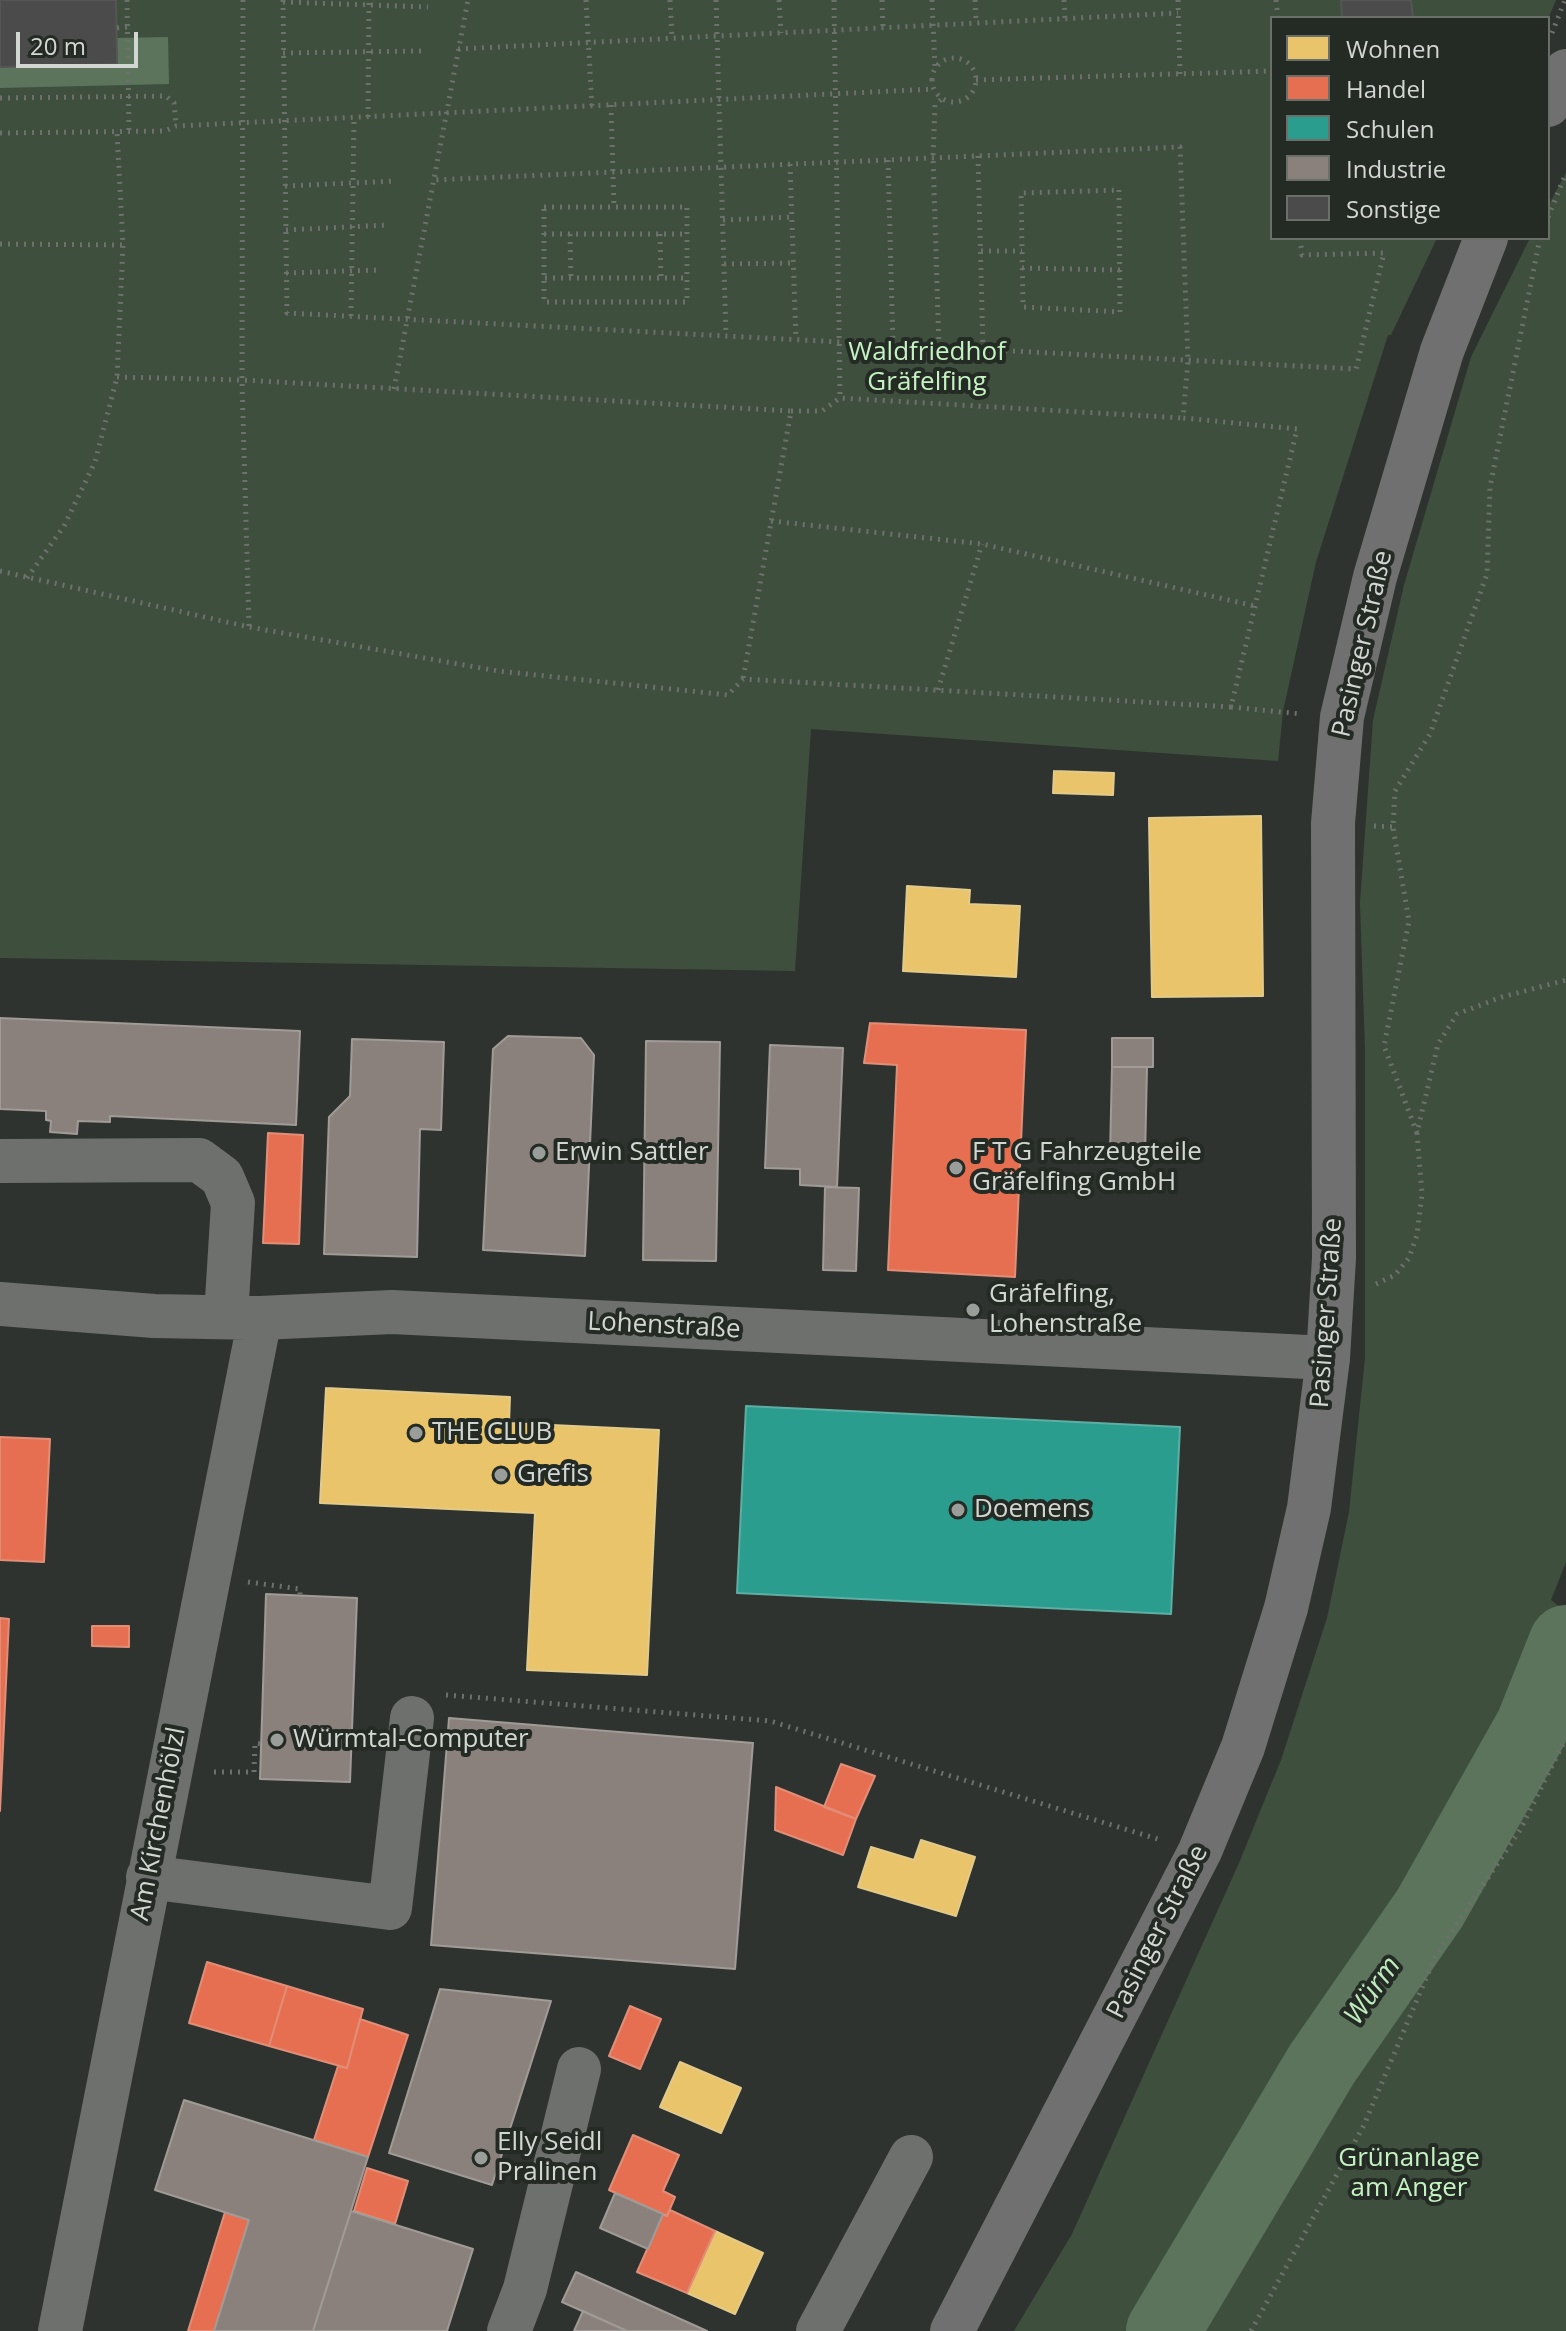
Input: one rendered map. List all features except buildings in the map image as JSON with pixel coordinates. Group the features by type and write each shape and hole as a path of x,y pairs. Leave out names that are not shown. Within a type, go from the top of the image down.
{"main road":[{"path":"1550,101 1566,71"},
{"name":"Pasinger Straße","path":"952,2331 1200,1851 1243,1747 1286,1608 1309,1508 1328,1358 1334,1258 1333,823 1342,717 1375,577 1442,351 1485,240"}],"street":[{"name":"Am Kirchenhölzl","path":"0,1161 199,1160 222,1177 233,1203 243,1317 148,1877 60,2331"},
{"name":"Lohenstraße","path":"0,1304 154,1316 243,1317 392,1312 1328,1358"},
{"path":"148,1877 390,1908 412,1718"},
{"path":"509,2331 525,2289 579,2069"},
{"path":"818,2331 911,2157"}],"path":[{"path":"127,0 129,132"},
{"path":"243,0 242,380 249,627"},
{"path":"394,389 468,0"},
{"path":"586,0 592,107"},
{"path":"670,0 672,38"},
{"path":"716,0 726,335"},
{"path":"779,0 781,33"},
{"path":"834,0 840,398"},
{"path":"882,0 883,27"},
{"path":"932,0 935,68 931,79 942,99"},
{"path":"975,0 976,22"},
{"path":"1064,0 1065,18"},
{"path":"1178,0 1180,74"},
{"path":"1550,37 1565,0"},
{"path":"428,7 283,1 287,313 1356,369 1384,253 1302,255 1300,240"},
{"path":"368,117 369,3"},
{"path":"458,49 1178,13"},
{"path":"117,28 127,27"},
{"path":"283,53 421,51"},
{"path":"935,68 944,60 955,57 966,61 974,70 976,80 972,92 964,99 942,99 935,105 933,158 939,347"},
{"path":"976,80 1270,71"},
{"path":"0,133 165,131 176,126 934,89"},
{"path":"0,98 166,96 174,103 176,126"},
{"path":"611,105 614,208"},
{"path":"351,316 354,118"},
{"path":"27,578 64,526 95,462 117,377 123,245 117,132"},
{"path":"433,180 1180,147 1188,361 1183,418"},
{"path":"978,156 983,350"},
{"path":"888,160 893,345"},
{"path":"790,164 796,340"},
{"path":"1550,212 1566,173"},
{"path":"285,186 396,181"},
{"path":"1119,190 1120,312 1023,307 1022,268 1021,193 1119,190"},
{"path":"544,207 614,208 687,207 687,302 544,302 544,207"},
{"path":"723,220 792,217"},
{"path":"286,230 388,225"},
{"path":"544,234 687,234"},
{"path":"570,234 571,278"},
{"path":"660,234 661,278"},
{"path":"1331,1303 1395,1275 1409,1258 1417,1235 1422,1194 1417,1133 1384,1046 1409,921 1393,827 1395,791 1430,734 1487,574 1490,487 1540,240"},
{"path":"0,244 123,245"},
{"path":"981,251 1022,251"},
{"path":"724,264 793,263"},
{"path":"1022,268 1120,270"},
{"path":"286,273 378,270"},
{"path":"545,278 687,278"},
{"path":"117,377 242,380 791,411 822,411 840,398 1183,418 1297,429 1231,707"},
{"path":"0,571 249,627 498,671 728,695 743,679 791,411"},
{"path":"771,521 982,544 1255,606"},
{"path":"938,690 982,544"},
{"path":"743,679 1231,707 1306,715"},
{"path":"1417,1133 1438,1044 1457,1014 1502,997 1566,980"},
{"path":"276,1588 300,1589 300,1596"},
{"path":"412,1718 449,1694 770,1721 1200,1851"},
{"path":"1251,2331 1364,2125 1435,1957 1520,1830 1566,1738"},
{"path":"221,1773 254,1772 255,1743 261,1744"}],"green space":[{"name":"Waldfriedhof Gräfelfing","path":"0,0 1556,0 1549,16 1270,16 1270,240 1436,240 1391,335 1388,335 1316,562 1283,711 1278,761 811,729 795,971 0,958"},
{"name":"Grünanlage am Anger","path":"1566,173 1566,1562 1551,1600 1566,1612 1566,2331 1014,2331 1072,2234 1239,1863 1281,1760 1327,1618 1349,1512 1365,1358 1365,1050 1360,903 1373,720 1404,585 1471,357 1529,240 1550,240 1550,202"}],"shaded area":[{"path":"168,37 169,84 0,88 0,67 117,64 117,38"}],"waterway":[{"name":"Würm","path":"1163,2331 1322,2064 1430,1908 1532,1727 1566,1642"}],"place":[{"name":"Erwin Sattler","path":"539,1153"},
{"name":"F T G Fahrzeugteile Gräfelfing GmbH","path":"956,1168"},
{"name":"Gräfelfing, Lohenstraße","path":"973,1310"},
{"name":"THE CLUB","path":"416,1433"},
{"name":"Grefis","path":"501,1475"},
{"name":"Doemens","path":"958,1510"},
{"name":"Würmtal-Computer","path":"277,1740"},
{"name":"Elly Seidl Pralinen","path":"481,2158"}]}
